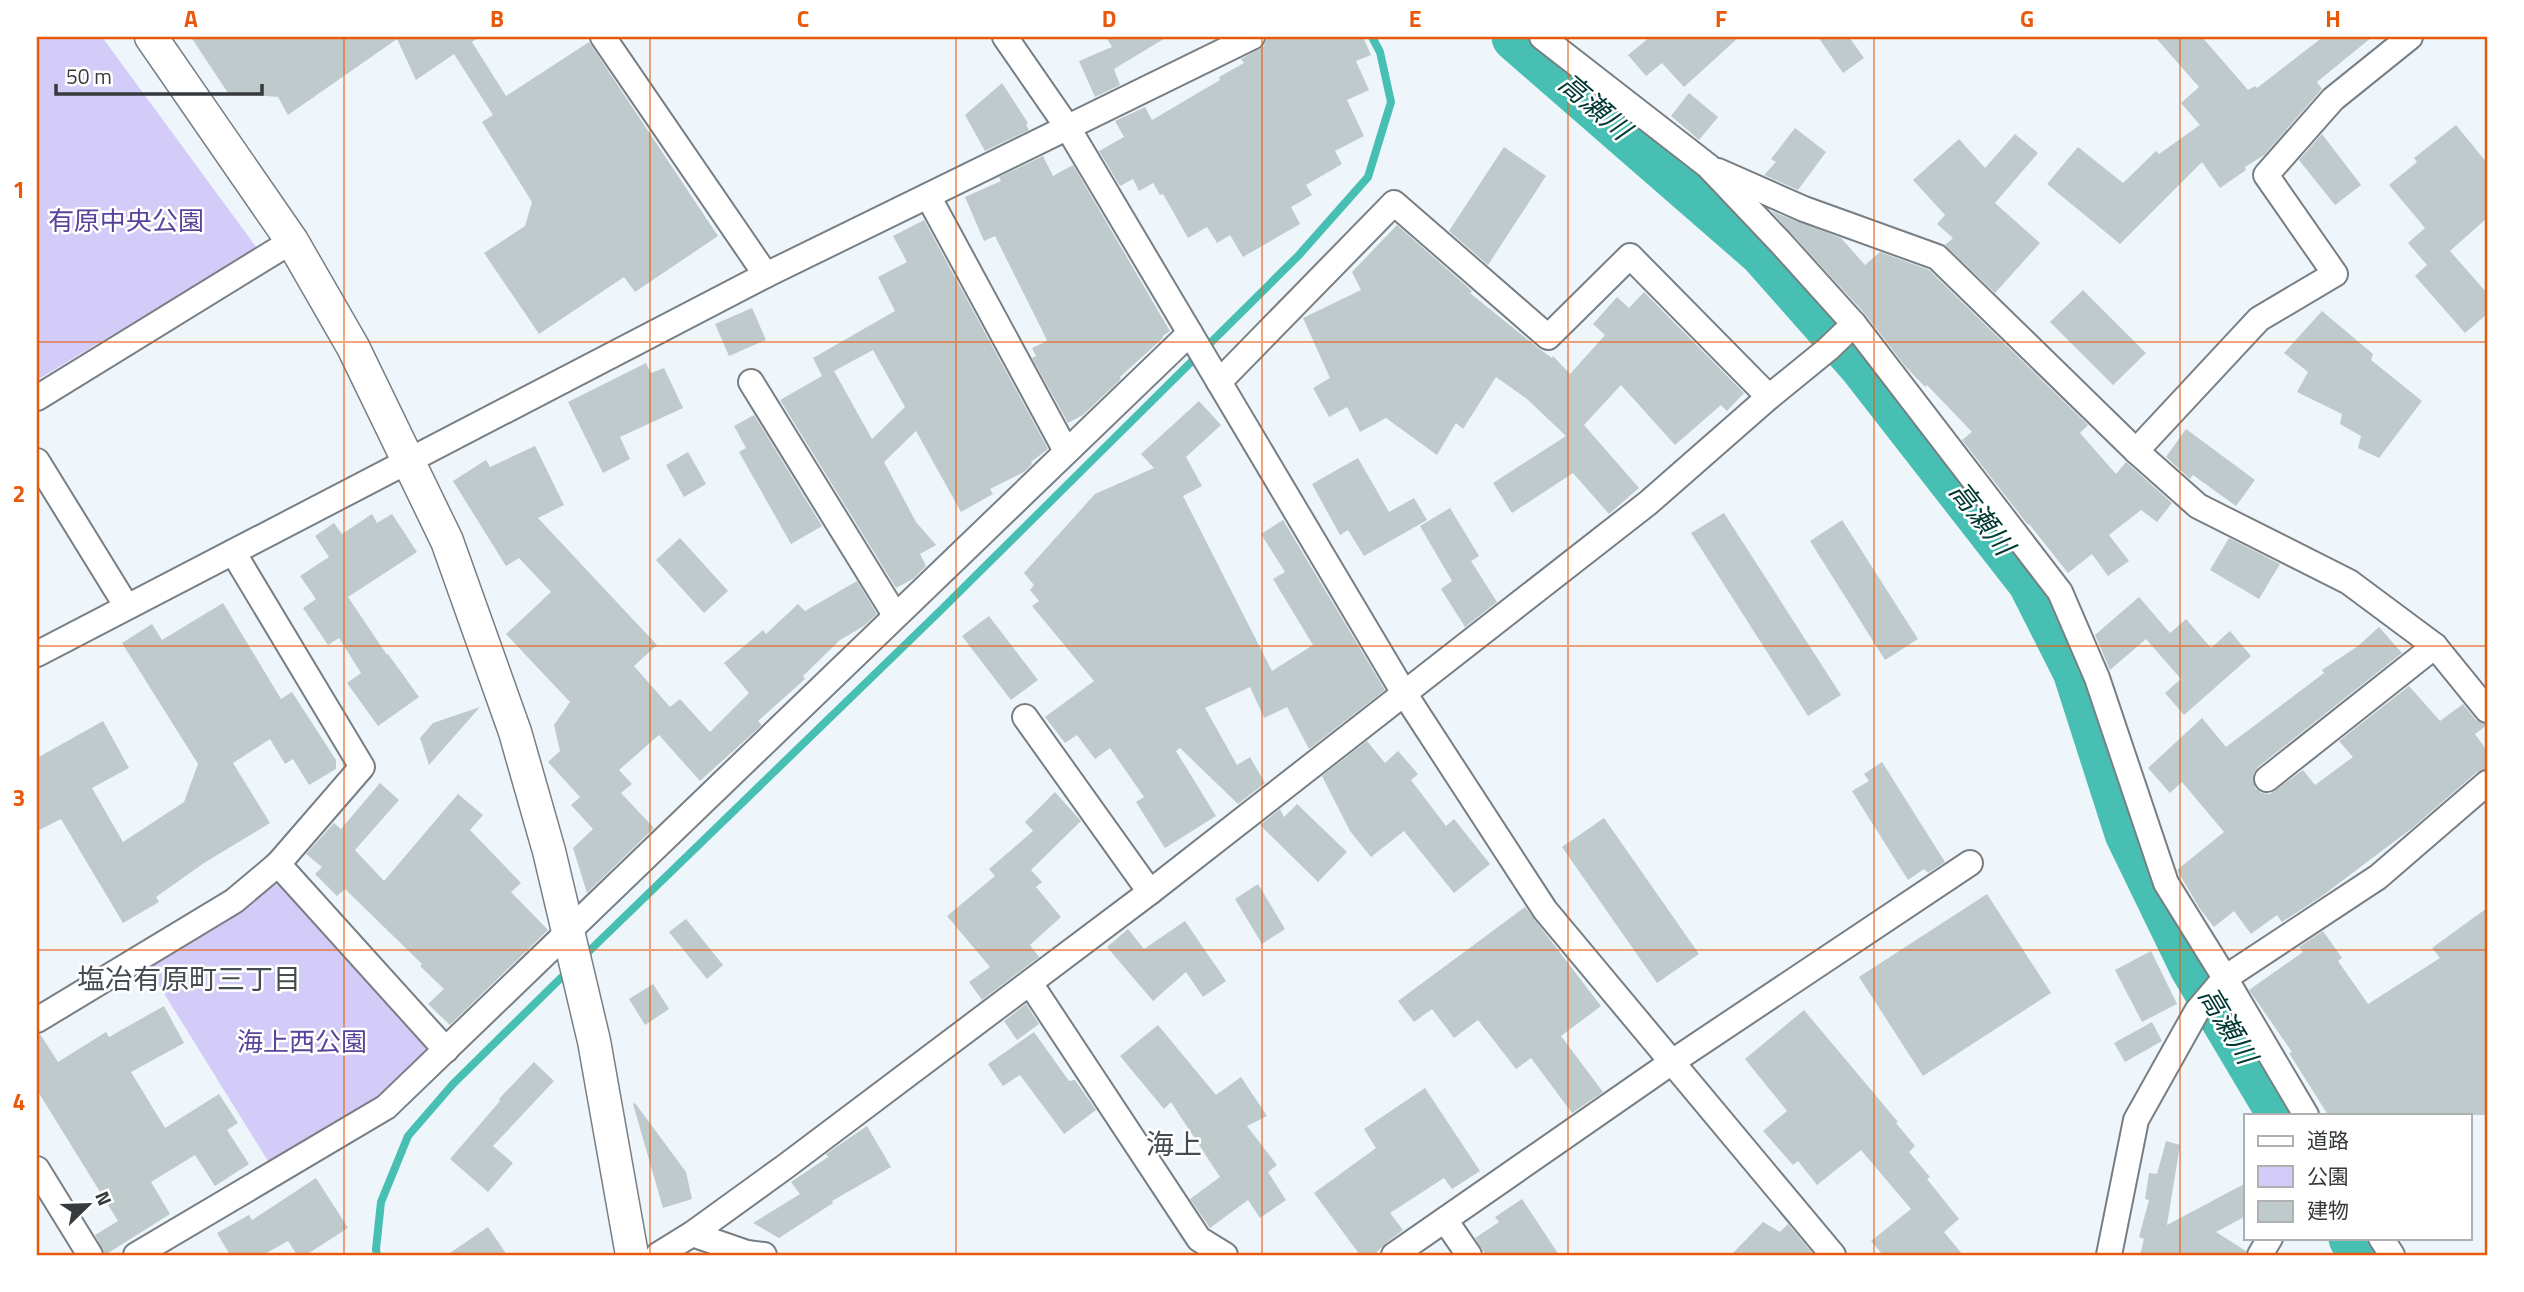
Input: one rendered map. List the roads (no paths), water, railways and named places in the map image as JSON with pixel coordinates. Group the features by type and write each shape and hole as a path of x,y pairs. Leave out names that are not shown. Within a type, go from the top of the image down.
{"street":[{"path":"151,37 292,241 353,347 447,541 515,732 569,932 594,1041 632,1255"},
{"path":"603,37 766,275"},
{"path":"1004,37 1068,128 1404,694 1545,910 1833,1255"},
{"path":"37,654 766,275 1252,37"},
{"path":"1542,37 1708,166 1854,324 2060,592 2096,678 2166,883 2305,1114"},
{"path":"2136,451 2259,319 2335,274 2266,175 2333,99 2410,37"},
{"path":"1708,166 1804,209 1937,257 2136,451 2198,506 2349,582 2435,646 2487,710"},
{"path":"928,196 1066,451"},
{"path":"1219,382 1394,203 1548,337 1630,256 1769,397"},
{"path":"37,398 292,241"},
{"path":"658,1255 692,1234 786,1166 1150,892 1648,503 1854,324"},
{"path":"136,1255 386,1107 1190,333"},
{"path":"751,382 895,615"},
{"path":"37,461 127,607"},
{"path":"37,1020 233,901 278,864 362,767 233,552"},
{"path":"2267,779 2435,646"},
{"path":"1025,717 1150,892"},
{"path":"2109,1255 2136,1120 2197,1011 2225,978 2378,877 2487,783"},
{"path":"1394,1255 1672,1062 1970,863"},
{"path":"278,864 446,1050"},
{"path":"1030,983 1199,1239 1225,1255"},
{"path":"37,1169 90,1255"},
{"path":"1445,1220 1469,1255"},
{"path":"692,1234 747,1253 764,1255"},
{"path":"2382,1240 2392,1255"}],"waterway":[{"path":"582,958 941,610 1299,255 1368,177 1391,102 1380,52 1372,37"},
{"name":"高瀬川","path":"1516,37 1763,252 1862,364 2032,582 2077,671 2129,833 2194,967 2281,1114"},
{"path":"377,1255 381,1202 408,1136 453,1084 570,969"},
{"name":"高瀬川","path":"2354,1240 2363,1255"}],"district":[{"name":"塩冶有原町三丁目","path":"189,979"},
{"name":"海上","path":"1174,1144"}],"park label":[{"name":"有原中央公園","path":"126,221"},
{"name":"海上西公園","path":"302,1042"}]}
